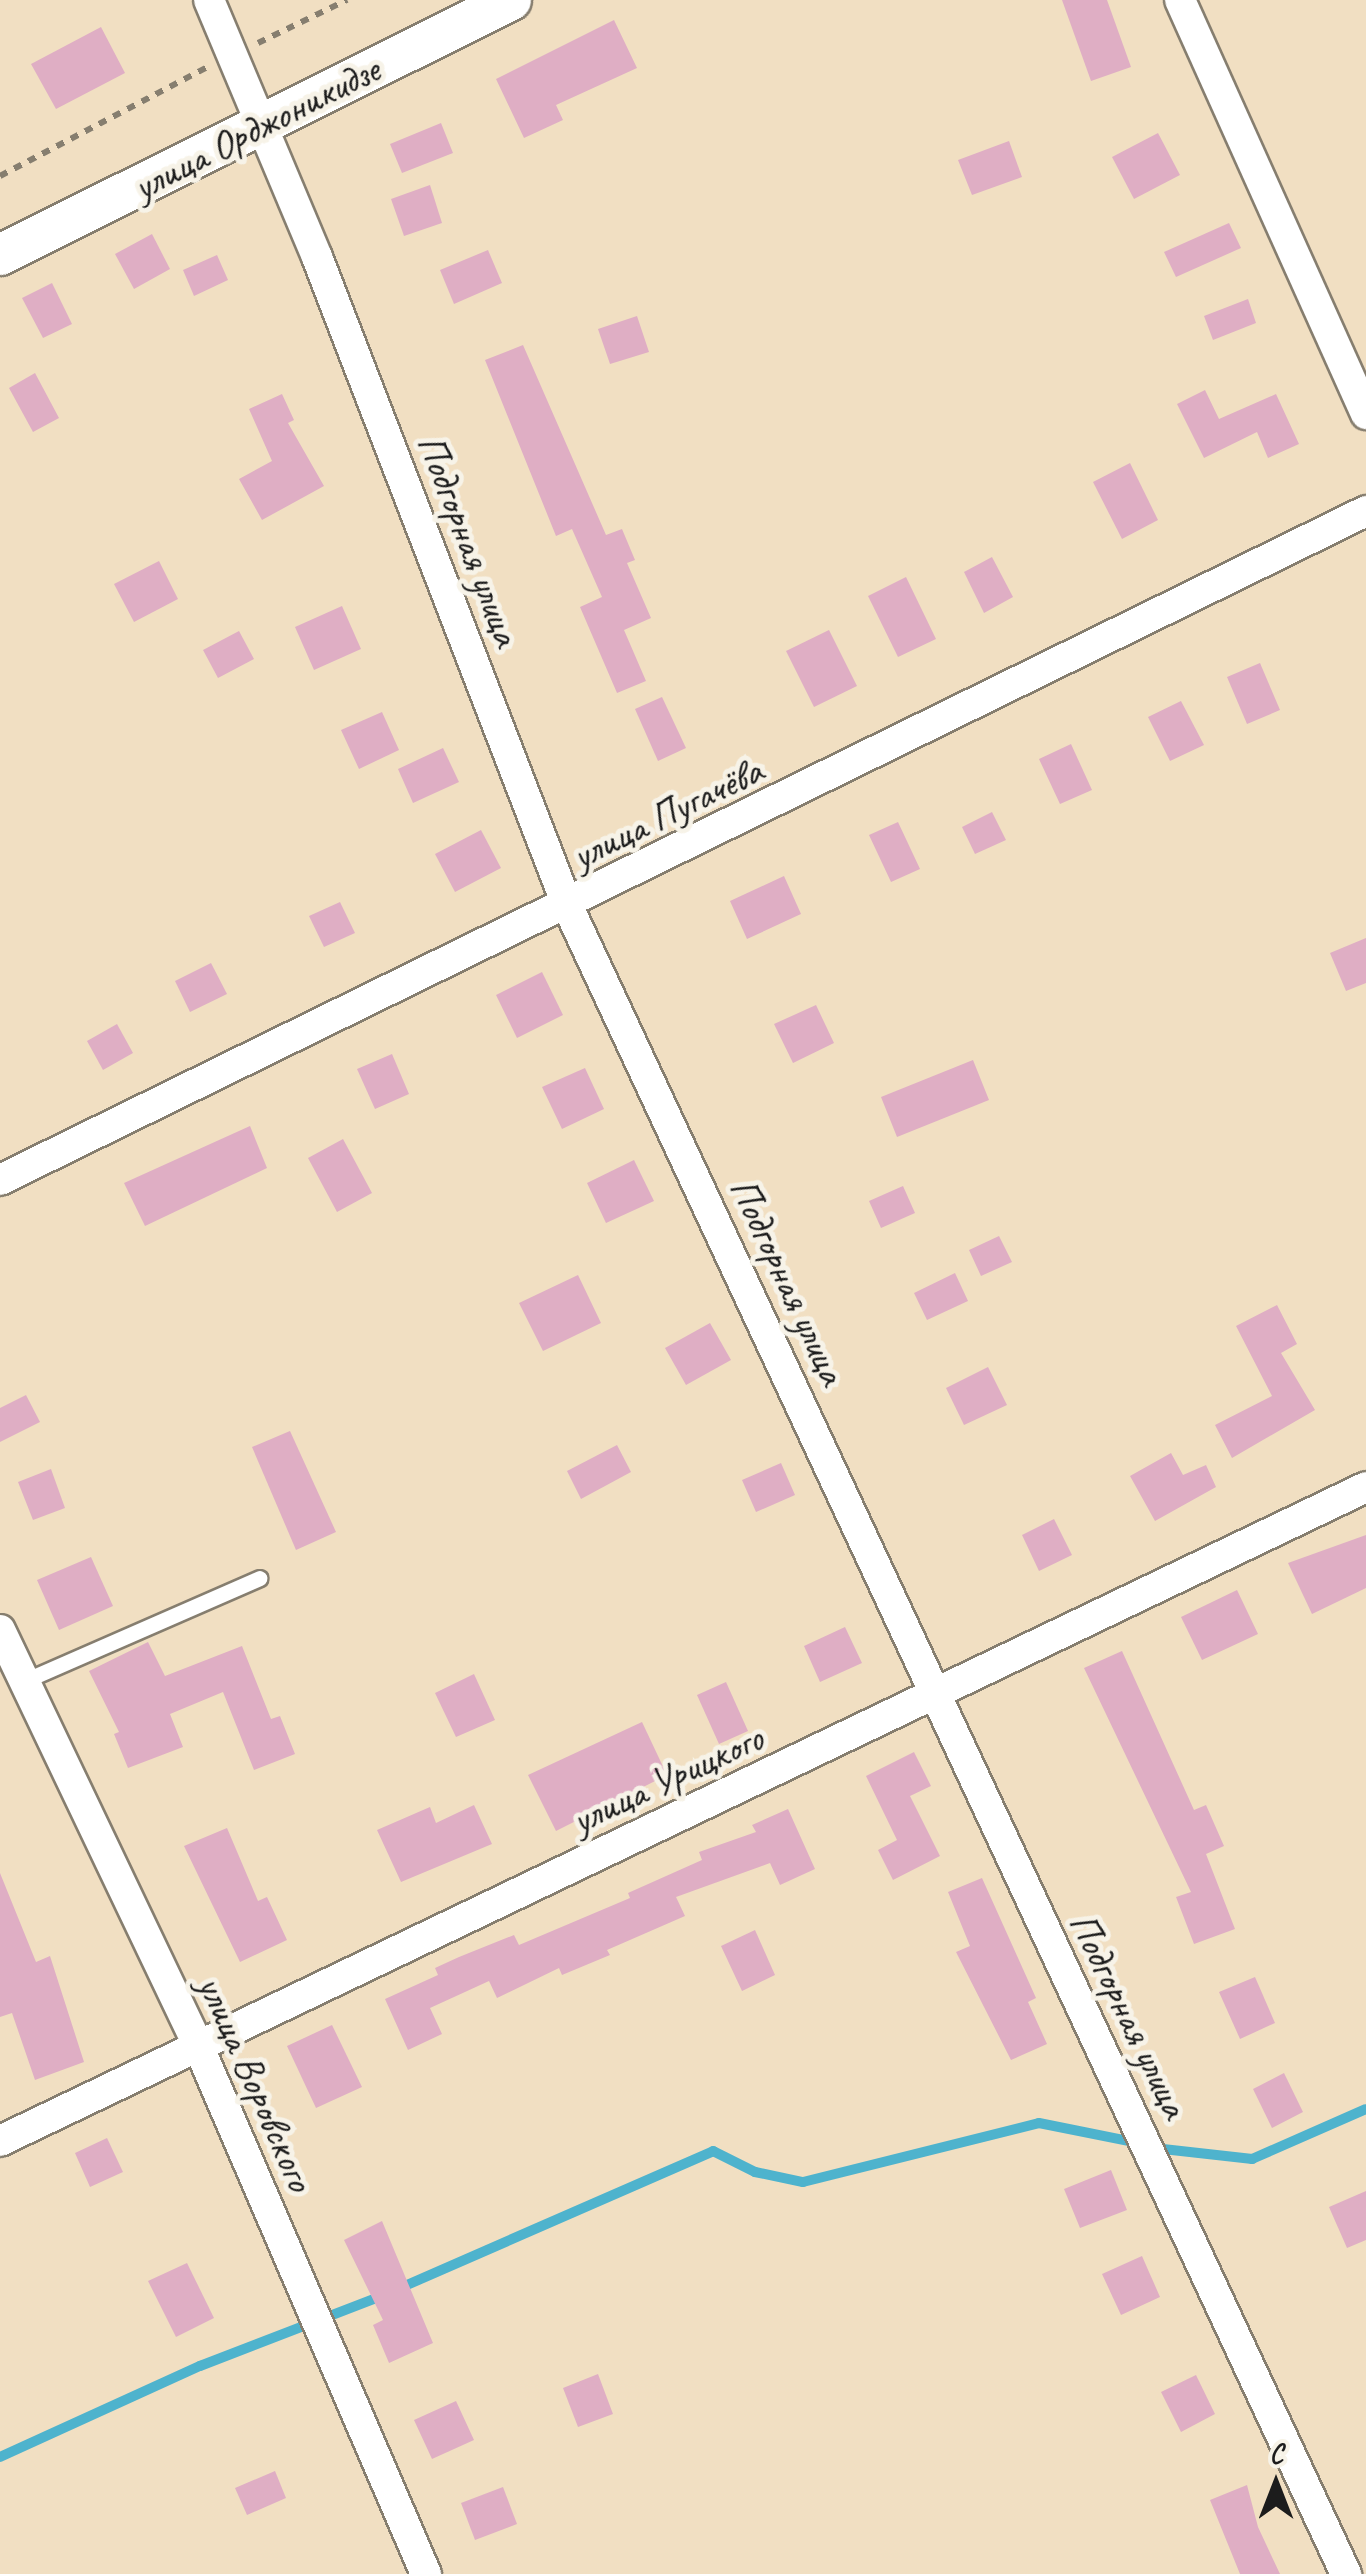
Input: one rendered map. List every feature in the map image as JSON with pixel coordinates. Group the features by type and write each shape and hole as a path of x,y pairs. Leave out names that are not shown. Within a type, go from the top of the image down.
{"street":[{"name":"Подгорная улица","path":"209,0 264,125 568,907 1346,2574"},
{"name":"улица Орджоникидзе","path":"0,255 511,0"},
{"path":"1180,0 1366,414"},
{"name":"улица Пугачёва","path":"0,1180 568,907 1366,511"},
{"name":"улица Урицкого","path":"0,2142 197,2042 935,1698 1366,1487"},
{"name":"улица Воровского","path":"0,1630 197,2042 426,2574"}],"lane":[{"path":"24,1681 260,1578"}],"path":[{"path":"0,176 233,54 347,0"}],"building":[{"path":"1062,0 1107,0 1131,67 1091,81"},
{"path":"614,20 637,68 556,105 563,120 524,138 496,79"},
{"path":"101,27 125,73 56,109 31,64"},
{"path":"441,123 453,153 402,173 390,144"},
{"path":"1158,133 1180,175 1134,199 1112,157"},
{"path":"1009,141 1022,177 972,195 958,160"},
{"path":"430,185 442,223 404,236 391,199"},
{"path":"1229,223 1241,248 1176,277 1164,252"},
{"path":"152,234 170,269 134,289 115,254"},
{"path":"488,250 502,283 454,304 440,270"},
{"path":"217,255 228,280 194,296 183,270"},
{"path":"52,283 72,324 43,338 22,298"},
{"path":"1248,299 1256,323 1213,340 1204,316"},
{"path":"637,316 649,352 610,364 598,329"},
{"path":"523,345 606,535 622,529 635,560 627,563 651,618 624,630 646,681 617,693 580,607 602,597 572,529 556,536 485,360"},
{"path":"35,373 59,418 33,432 9,388"},
{"path":"1205,390 1219,419 1276,394 1299,444 1268,458 1257,432 1204,458 1177,404"},
{"path":"282,394 294,420 288,423 324,486 262,520 239,479 272,461 249,409"},
{"path":"1130,463 1158,520 1122,539 1093,482"},
{"path":"992,557 1013,597 984,613 964,572"},
{"path":"159,561 178,599 134,622 114,584"},
{"path":"906,577 936,639 898,657 868,596"},
{"path":"342,606 361,649 314,670 295,627"},
{"path":"829,630 857,686 814,707 786,651"},
{"path":"239,631 254,659 218,678 203,650"},
{"path":"1260,663 1280,710 1247,724 1227,677"},
{"path":"662,697 686,748 658,761 635,709"},
{"path":"1181,701 1204,745 1170,761 1148,717"},
{"path":"382,712 399,750 359,769 341,730"},
{"path":"1071,744 1092,790 1060,804 1039,759"},
{"path":"443,748 459,782 413,803 398,769"},
{"path":"992,812 1006,840 975,854 962,827"},
{"path":"898,822 920,869 891,882 869,835"},
{"path":"481,830 501,868 455,892 435,854"},
{"path":"784,876 801,914 747,939 730,901"},
{"path":"340,902 355,933 324,947 309,916"},
{"path":"1366,938 1366,983 1346,991 1330,953"},
{"path":"211,963 227,994 190,1012 175,981"},
{"path":"542,972 563,1015 517,1038 496,995"},
{"path":"816,1005 834,1043 793,1063 774,1024"},
{"path":"117,1024 133,1053 103,1070 87,1041"},
{"path":"392,1054 409,1094 375,1109 357,1069"},
{"path":"973,1060 989,1100 897,1137 881,1097"},
{"path":"585,1068 604,1109 562,1129 542,1087"},
{"path":"250,1126 267,1168 145,1226 124,1183"},
{"path":"343,1139 372,1193 337,1212 308,1158"},
{"path":"634,1160 654,1201 606,1223 587,1183"},
{"path":"903,1186 915,1213 881,1228 869,1201"},
{"path":"999,1236 1012,1262 981,1276 969,1250"},
{"path":"955,1273 968,1301 927,1320 914,1293"},
{"path":"578,1275 601,1323 543,1351 519,1303"},
{"path":"1277,1305 1297,1344 1281,1353 1315,1410 1232,1458 1215,1425 1272,1396 1236,1326"},
{"path":"710,1323 731,1360 686,1385 665,1348"},
{"path":"988,1367 1007,1405 964,1425 946,1388"},
{"path":"26,1395 40,1422 0,1442 0,1408"},
{"path":"290,1431 336,1532 296,1550 252,1447"},
{"path":"617,1445 631,1472 581,1499 567,1471"},
{"path":"1171,1453 1183,1475 1206,1465 1216,1487 1155,1521 1130,1476"},
{"path":"781,1463 795,1495 756,1512 742,1480"},
{"path":"51,1469 65,1508 33,1520 18,1482"},
{"path":"1054,1519 1072,1555 1039,1571 1022,1535"},
{"path":"1366,1535 1366,1588 1312,1614 1288,1563"},
{"path":"91,1557 113,1606 59,1630 37,1580"},
{"path":"1237,1590 1258,1634 1202,1660 1181,1617"},
{"path":"845,1627 862,1663 820,1682 804,1646"},
{"path":"148,1642 165,1676 242,1646 271,1719 280,1716 295,1754 254,1770 223,1692 170,1714 183,1747 128,1768 114,1734 119,1732 89,1671"},
{"path":"1122,1651 1194,1810 1206,1805 1224,1846 1206,1854 1235,1929 1194,1944 1176,1897 1191,1892 1084,1668"},
{"path":"474,1674 495,1720 456,1737 435,1693"},
{"path":"726,1682 748,1731 719,1744 697,1695"},
{"path":"642,1722 667,1775 556,1831 528,1775"},
{"path":"914,1752 931,1786 910,1796 940,1856 893,1880 878,1850 897,1840 866,1776"},
{"path":"474,1805 492,1844 401,1882 377,1830 430,1807 436,1823"},
{"path":"788,1809 815,1869 780,1885 770,1863 676,1897 685,1916 607,1950 610,1955 562,1975 559,1968 497,1998 489,1981 430,2008 442,2034 408,2050 385,1999 438,1975 435,1968 459,1957 514,1935 519,1945 630,1898 628,1893 702,1860 699,1852 756,1832 752,1825"},
{"path":"227,1828 258,1901 267,1897 287,1940 240,1962 184,1846"},
{"path":"0,1873 36,1962 50,1956 84,2062 35,2080 12,2013 0,2017"},
{"path":"982,1878 1036,1998 1028,2002 1047,2044 1011,2060 956,1952 970,1946 948,1892"},
{"path":"755,1930 775,1975 742,1991 721,1946"},
{"path":"1255,1977 1275,2023 1240,2039 1219,1992"},
{"path":"332,2025 362,2087 316,2108 287,2046"},
{"path":"1284,2073 1303,2112 1272,2128 1253,2089"},
{"path":"107,2138 123,2172 90,2187 75,2153"},
{"path":"1111,2170 1127,2210 1080,2228 1064,2189"},
{"path":"1366,2191 1366,2240 1347,2248 1329,2207"},
{"path":"382,2221 433,2343 389,2363 373,2325 383,2320 344,2240"},
{"path":"1142,2256 1160,2297 1121,2315 1102,2274"},
{"path":"187,2263 214,2318 176,2337 148,2281"},
{"path":"598,2374 613,2414 578,2427 563,2388"},
{"path":"1196,2375 1215,2414 1181,2432 1161,2392"},
{"path":"456,2401 474,2440 432,2459 414,2420"},
{"path":"275,2471 286,2498 247,2515 235,2488"},
{"path":"1247,2485 1258,2527 1280,2574 1240,2574 1210,2500"},
{"path":"503,2487 517,2524 475,2540 461,2503"}],"waterway":[{"path":"1154,2148 1252,2159 1366,2109"},
{"path":"400,2288 713,2151 755,2172 803,2182 1039,2123 1138,2143"},
{"path":"0,2457 200,2366 384,2295"}]}
